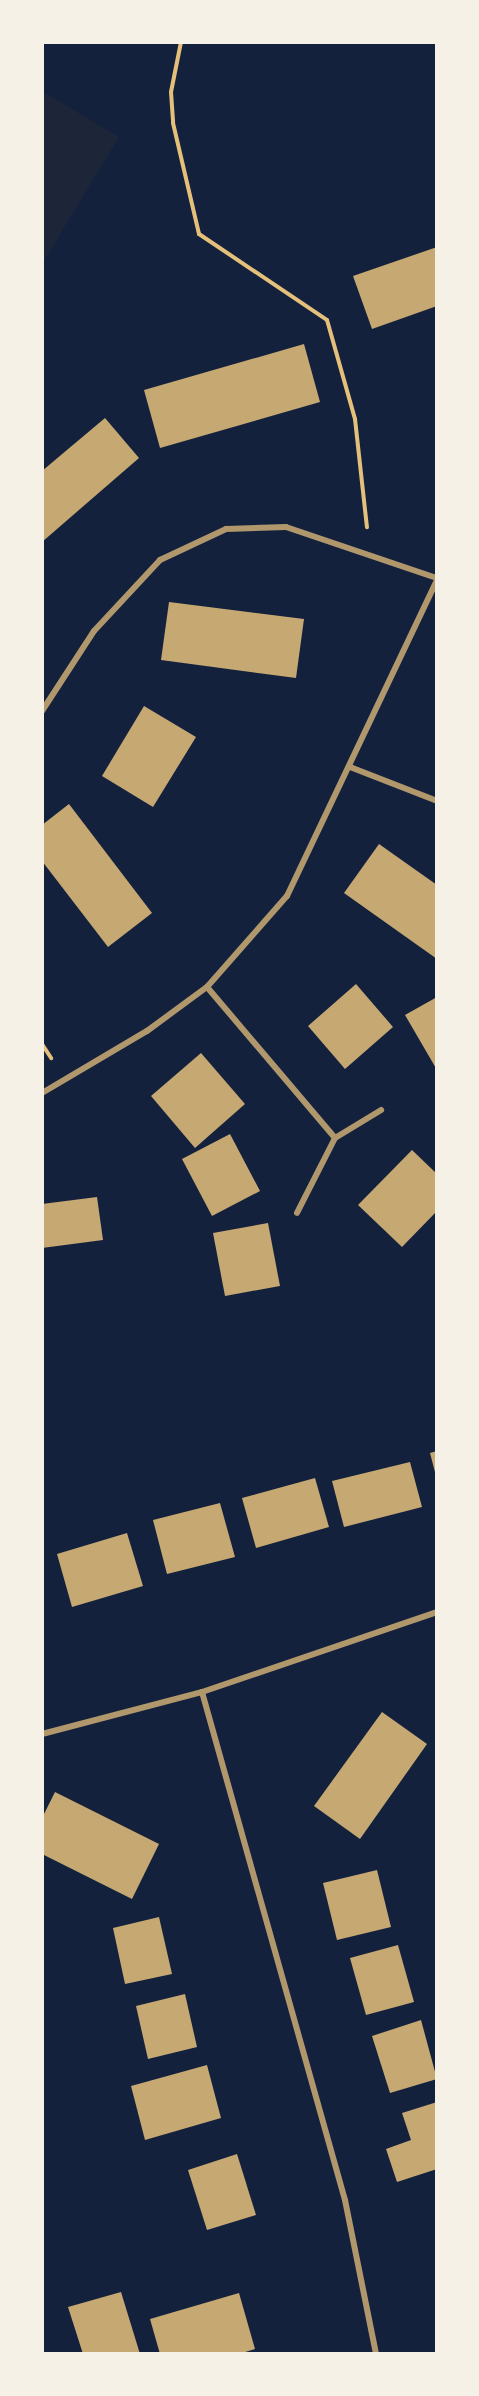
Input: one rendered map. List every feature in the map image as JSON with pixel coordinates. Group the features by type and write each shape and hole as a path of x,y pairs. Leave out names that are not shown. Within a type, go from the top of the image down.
{"street":[{"path":"42,711 93,632 160,560 226,529 286,527 437,579 287,896 207,987 147,1031 42,1093"},
{"path":"350,767 437,801"},
{"path":"207,987 335,1138"},
{"path":"297,1213 335,1138 381,1110"},
{"path":"42,1734 202,1692 437,1612"},
{"path":"202,1692 345,2200 376,2354"}],"path":[{"path":"181,42 171,92 173,123 200,234 327,320 355,419 370,555"}],"shaded area":[{"path":"42,91 119,137 42,264"}],"building":[{"path":"437,247 437,306 372,329 353,276"},
{"path":"304,344 320,402 160,448 144,390"},
{"path":"105,418 139,458 42,542 42,471"},
{"path":"169,602 304,619 296,678 161,660"},
{"path":"144,706 196,737 153,807 102,776"},
{"path":"69,804 152,913 108,947 42,861 42,825"},
{"path":"379,844 437,885 437,959 344,893"},
{"path":"356,984 393,1027 345,1069 308,1026"},
{"path":"437,997 437,1070 405,1015"},
{"path":"201,1053 245,1104 195,1148 151,1096"},
{"path":"230,1134 260,1191 212,1216 182,1159"},
{"path":"412,1150 437,1174 437,1211 402,1247 358,1205"},
{"path":"97,1197 103,1240 42,1248 42,1204"},
{"path":"268,1223 280,1286 225,1296 213,1233"},
{"path":"437,1451 437,1476 436,1476 430,1453"},
{"path":"410,1462 422,1507 344,1527 332,1481"},
{"path":"315,1478 329,1527 256,1548 242,1498"},
{"path":"220,1503 235,1557 167,1574 153,1520"},
{"path":"127,1533 143,1586 72,1607 57,1554"},
{"path":"382,1712 427,1744 360,1839 314,1806"},
{"path":"55,1792 159,1844 132,1899 42,1854 42,1818"},
{"path":"377,1870 391,1927 337,1940 323,1883"},
{"path":"159,1917 172,1974 125,1984 113,1928"},
{"path":"398,1945 414,2002 366,2015 350,1958"},
{"path":"185,1994 197,2047 148,2059 136,2006"},
{"path":"421,2020 437,2079 390,2093 372,2036"},
{"path":"207,2065 221,2118 145,2140 131,2086"},
{"path":"437,2102 437,2169 397,2182 386,2149 411,2140 402,2113"},
{"path":"237,2154 256,2215 207,2230 188,2170"},
{"path":"121,2292 140,2354 83,2354 68,2307"},
{"path":"239,2293 255,2349 239,2354 160,2354 150,2319"}]}
